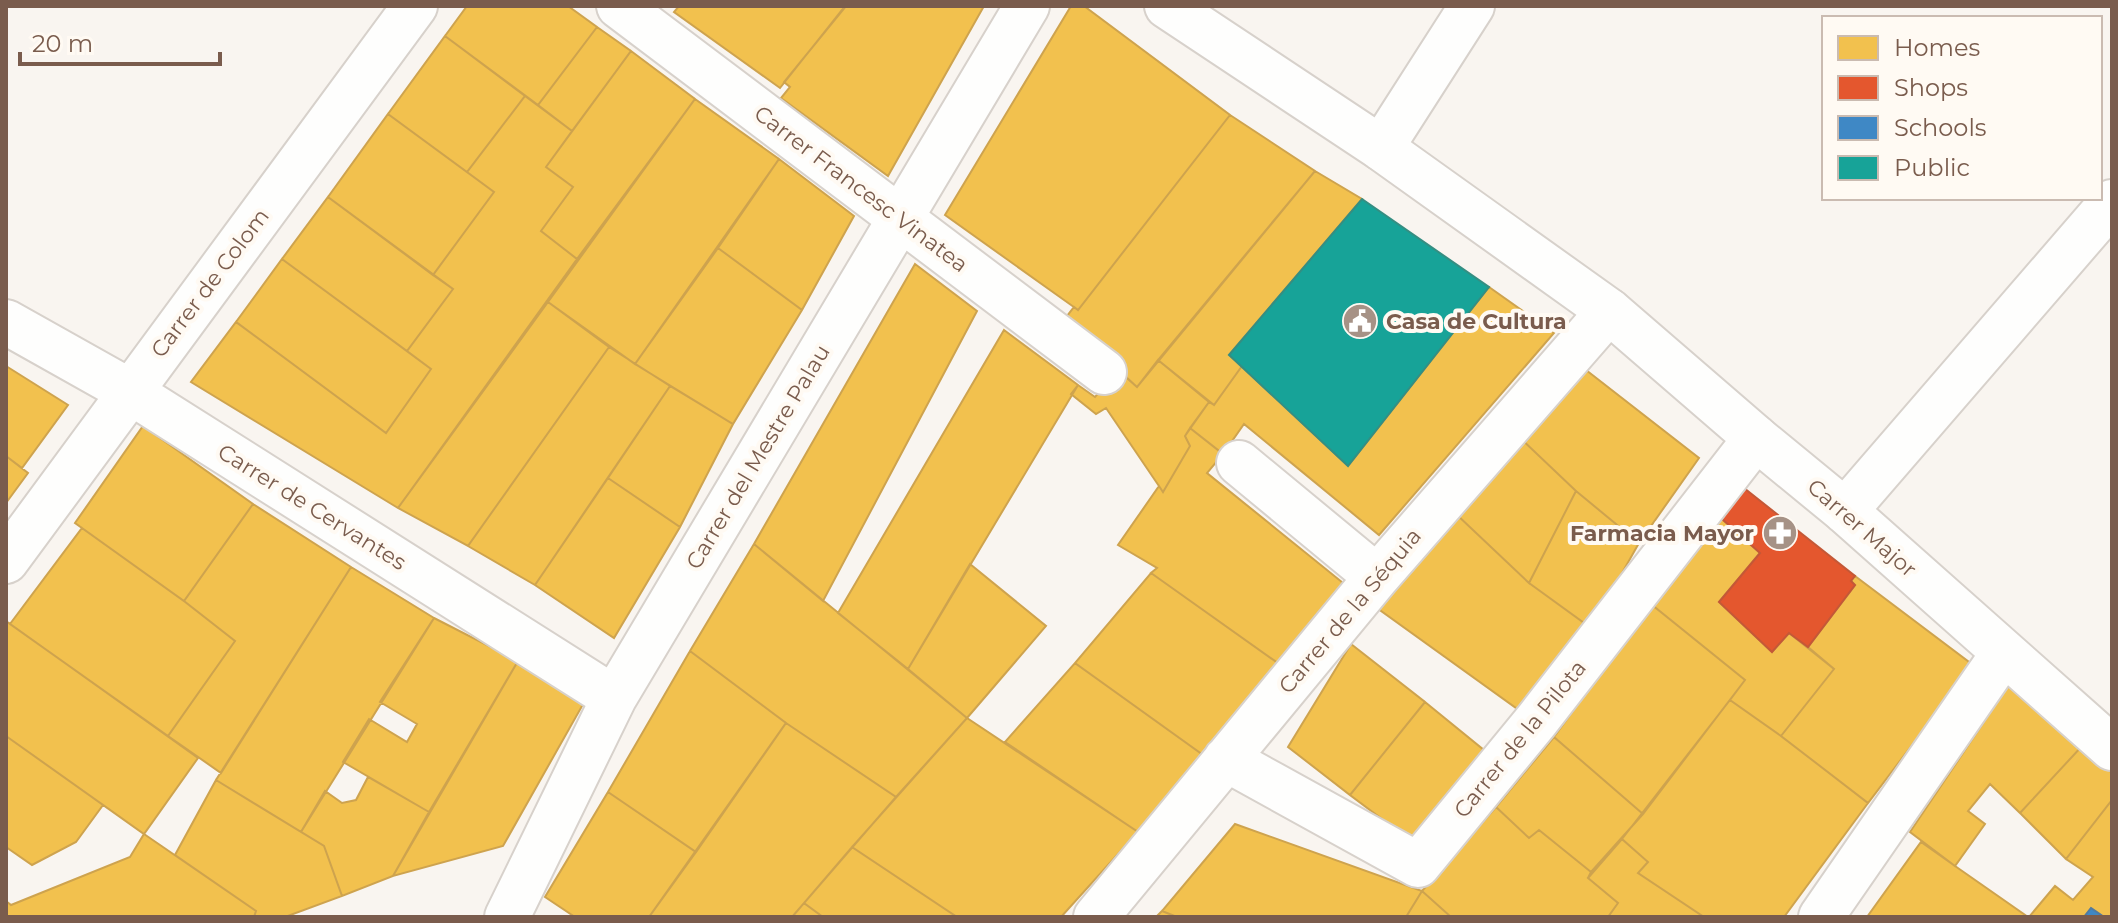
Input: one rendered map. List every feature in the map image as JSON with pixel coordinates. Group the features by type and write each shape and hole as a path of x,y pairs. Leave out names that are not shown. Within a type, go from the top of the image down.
{"street":[{"name":"Carrer de Colom","path":"6,561 415,6"},
{"name":"Carrer Francesc Vinatea","path":"619,6 1104,372"},
{"name":"Carrer del Mestre Palau","path":"507,917 614,698 1027,6"},
{"path":"1381,148 1472,6"},
{"name":"Carrer Major","path":"1168,7 1381,148 1609,311 1845,511 2112,748"},
{"path":"1845,511 2112,202"},
{"name":"Carrer de la Séquia","path":"1096,917 1377,577 1609,311"},
{"name":"Carrer de Cervantes","path":"6,322 129,391 614,698"},
{"name":"Carrer de la Pilota","path":"1226,759 1418,865 1537,720 1756,438"},
{"path":"1239,463 1377,577"},
{"path":"1821,917 2003,654"}],"building: Homes":[{"path":"467,6 568,6 597,27 538,105 445,36"},
{"path":"679,6 845,6 780,88 674,12"},
{"path":"846,6 984,6 888,176 781,98 790,87 784,82"},
{"path":"1071,6 1084,6 1230,115 1078,310 945,215"},
{"path":"597,27 631,51 572,131 538,105"},
{"path":"445,36 525,96 467,172 388,114"},
{"path":"631,51 695,99 577,259 541,231 573,187 546,167"},
{"path":"525,96 572,131 546,167 573,187 541,231 577,259 398,508 191,382 236,322 386,433 431,369 407,351 453,289 433,275 494,192 467,172"},
{"path":"695,99 779,159 635,364 548,302"},
{"path":"388,114 494,192 433,275 328,197"},
{"path":"1230,115 1315,171 1137,387 1064,320 1074,307 1078,310"},
{"path":"779,159 854,216 802,310 718,248"},
{"path":"1315,171 1362,199 1229,355 1242,366 1214,405 1158,360"},
{"path":"328,197 453,289 407,351 282,259"},
{"path":"718,248 802,310 733,424 635,364"},
{"path":"282,259 431,369 386,433 236,322"},
{"path":"915,264 977,311 823,601 754,544"},
{"path":"1489,287 1554,333 1379,535 1244,424 1223,454 1190,428 1209,402 1214,405 1242,366 1348,466"},
{"path":"548,302 609,347 468,546 398,508"},
{"path":"1004,330 1078,385 908,669 838,613"},
{"path":"609,347 670,386 535,585 468,546"},
{"path":"1158,360 1209,402 1185,436 1190,446 1163,492 1106,408 1096,414 1071,394 1078,385 1095,397 1119,371 1137,387"},
{"path":"6,366 68,405 22,468 6,456"},
{"path":"1586,370 1699,458 1639,543 1576,491 1519,437"},
{"path":"670,386 733,424 680,527 608,478"},
{"path":"143,426 253,504 184,601 75,523"},
{"path":"1190,428 1223,454 1207,473 1353,591 1282,666 1151,573 1157,568 1118,545 1159,486 1163,492 1190,446 1185,436"},
{"path":"1519,437 1576,491 1529,583 1455,513"},
{"path":"6,456 28,473 6,503"},
{"path":"608,478 680,527 614,638 535,585"},
{"path":"1576,491 1639,543 1591,628 1529,583"},
{"path":"253,504 351,567 221,773 168,736 235,641 184,601"},
{"path":"1455,513 1529,583 1591,628 1527,716 1377,608"},
{"path":"1721,518 1760,553 1719,602 1772,652 1789,633 1834,669 1781,736 1730,700 1745,680 1651,604"},
{"path":"82,528 235,641 168,736 10,624"},
{"path":"754,544 967,718 896,797 786,723 690,651"},
{"path":"970,564 1046,626 967,718 908,669"},
{"path":"351,567 434,618 301,832 216,780"},
{"path":"1151,573 1282,666 1203,755 1075,663"},
{"path":"1855,576 1973,665 1868,803 1781,736 1834,669 1808,647 1855,585 1851,581"},
{"path":"1651,604 1745,680 1643,814 1554,737"},
{"path":"434,618 518,661 429,812 343,762 369,719 407,742 417,724 380,702"},
{"path":"6,621 198,758 144,834 6,736"},
{"path":"1351,644 1425,702 1350,795 1288,747"},
{"path":"690,651 786,723 696,852 608,792"},
{"path":"518,661 586,699 503,846 393,876"},
{"path":"1075,663 1203,755 1138,832 1005,742"},
{"path":"2014,677 2083,745 2020,813 1990,784 1968,811 1985,824 1955,866 1910,832"},
{"path":"1730,700 1868,803 1784,917 1704,917 1638,873 1648,862 1622,839"},
{"path":"1425,702 1490,755 1418,846 1350,795"},
{"path":"967,718 1138,832 1061,917 957,917 852,847"},
{"path":"786,723 896,797 792,917 649,917"},
{"path":"6,736 103,805 76,842 32,865 6,847"},
{"path":"1554,737 1643,814 1591,872 1539,830 1529,838 1496,807"},
{"path":"2083,745 2112,773 2112,800 2066,859 2020,813"},
{"path":"368,777 429,812 393,876 342,896 324,846 301,832 325,791 342,803 356,800"},
{"path":"216,780 324,846 342,896 285,917 254,917 256,911 175,855"},
{"path":"608,792 696,852 649,917 575,917 545,897"},
{"path":"2112,800 2112,917 2104,917 2091,908 2084,917 2029,917 2055,886 2073,900 2093,877 2066,859"},
{"path":"1496,807 1529,838 1539,830 1591,872 1588,878 1618,903 1608,917 1451,917 1422,891"},
{"path":"1235,824 1422,891 1406,917 1177,917 1162,911"},
{"path":"144,834 256,911 254,917 6,917 6,901 11,905 130,857"},
{"path":"1622,839 1648,862 1638,873 1704,917 1608,917 1618,903 1588,878"},
{"path":"1921,842 1955,866 2028,917 1867,917"},
{"path":"852,847 957,917 823,917 804,903"},
{"path":"1422,891 1451,917 1406,917"},
{"path":"804,903 823,917 792,917"},
{"path":"1162,911 1177,917 1156,917"}],"building: Shops":[{"path":"1744,488 1855,576 1851,581 1855,585 1808,647 1789,633 1772,652 1719,602 1760,553 1721,518"}],"building: Schools":[{"path":"2091,908 2104,917 2084,917"}],"building: Public":[{"name":"Casa de Cultura","path":"1362,199 1489,287 1348,466 1229,355"}],"place":[{"name":"Casa de Cultura","path":"1360,321"},
{"name":"Farmacia Mayor","path":"1780,533"}]}
